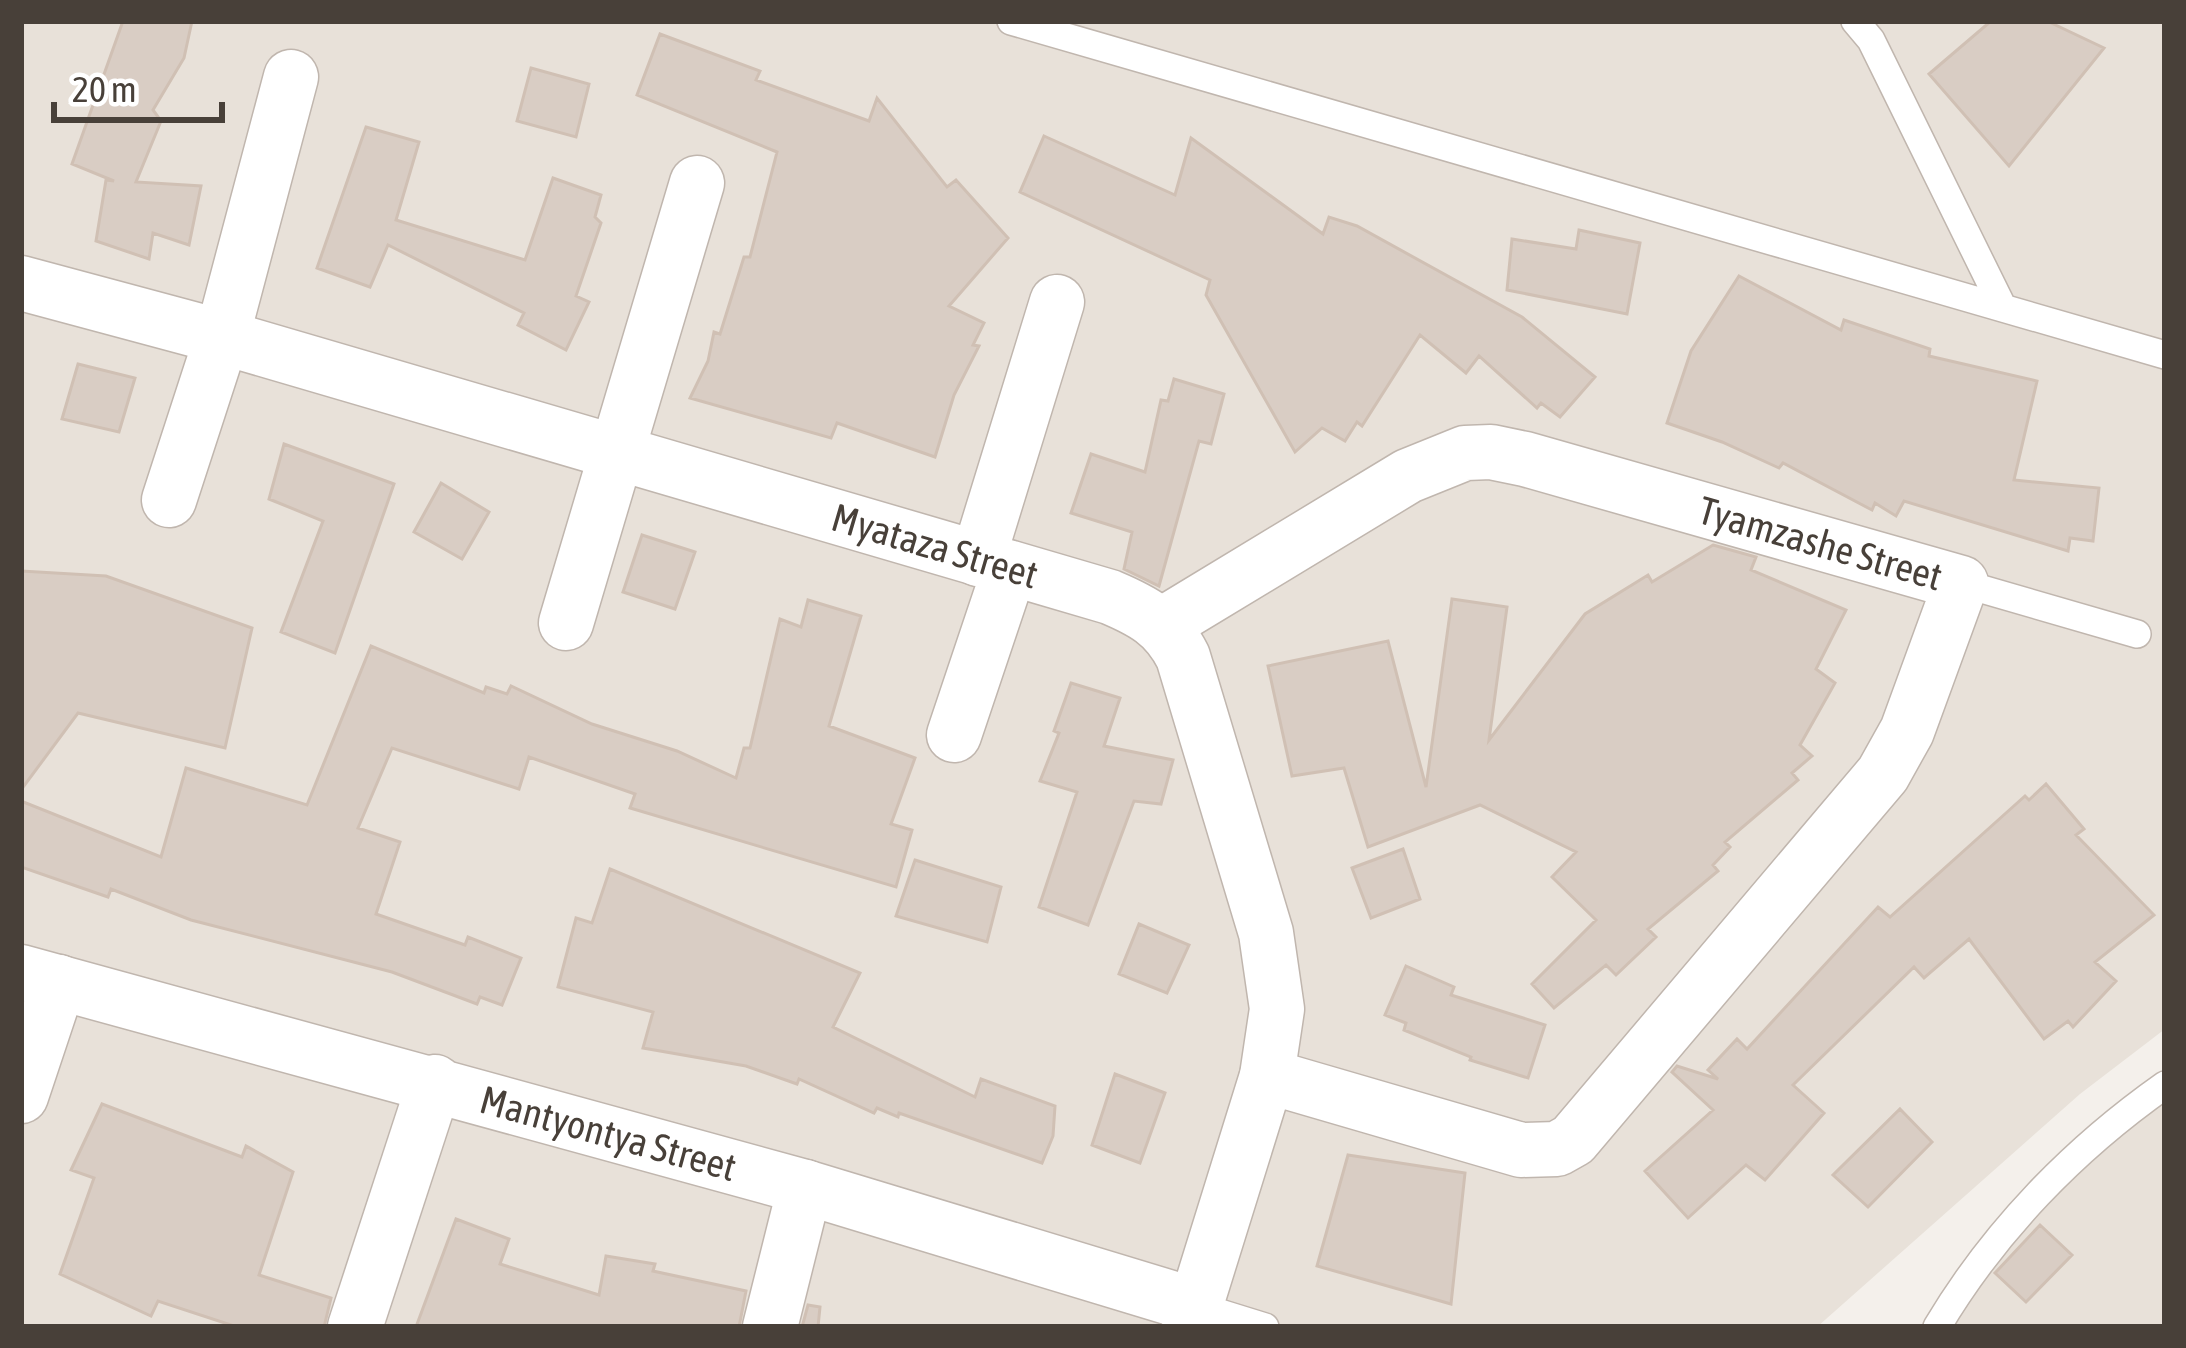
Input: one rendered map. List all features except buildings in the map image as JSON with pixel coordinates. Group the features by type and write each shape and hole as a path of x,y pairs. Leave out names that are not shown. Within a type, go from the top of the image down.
{"street":[{"path":"170,500 222,337 291,77"},
{"path":"566,622 697,183"},
{"name":"Myataza Street","path":"21,283 222,337 1110,597 1148,613 1162,625"},
{"path":"955,735 1058,302"},
{"name":"Tyamzashe Street","path":"1162,625 1408,476 1466,452 1525,459 1960,584 1907,731 1883,774 1573,1140 1557,1149 1521,1150 1268,1076"},
{"path":"1162,625 1183,657 1266,932 1276,1009 1268,1076 1191,1316"},
{"path":"21,1096 40,976"},
{"name":"Mantyontya Street","path":"40,976 805,1187 1191,1316"},
{"path":"355,1327 435,1082"},
{"path":"770,1327 805,1187"}],"lane":[{"path":"1011,21 2165,355"},
{"path":"1855,21 1870,40 2003,308"},
{"path":"1960,584 2137,634"},
{"path":"1936,1327 1988,1249 2050,1181 2127,1112 2165,1085"},
{"path":"1191,1316 1265,1327"}],"shaded area":[{"path":"21,21 2165,21 2165,1029 2080,1094 1817,1327 21,1327"},
{"path":"2165,1085 2165,1327 1937,1327 1988,1249"}]}
